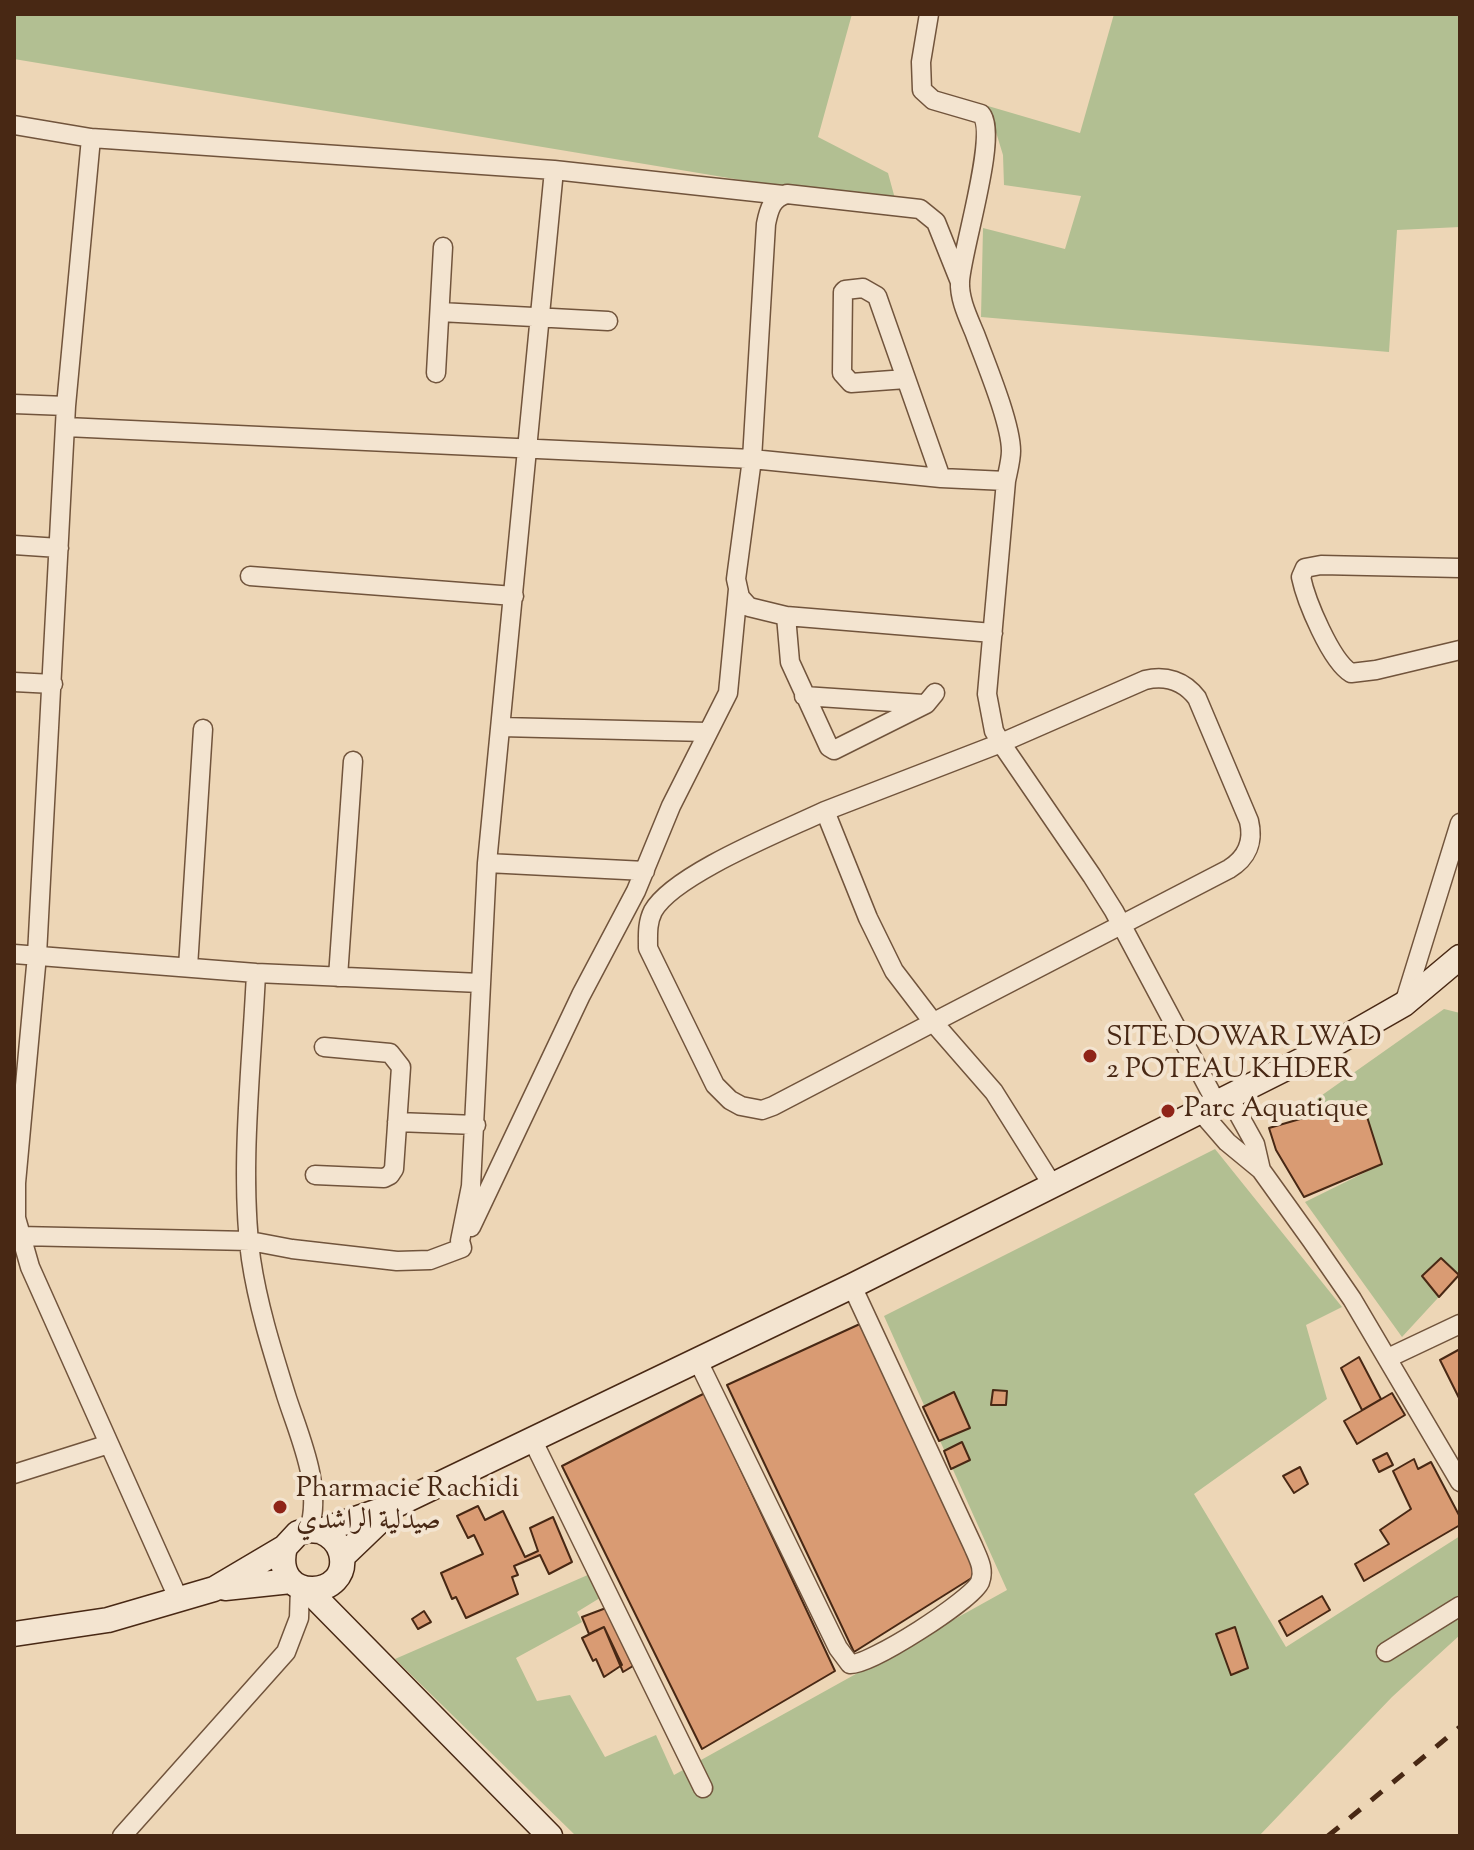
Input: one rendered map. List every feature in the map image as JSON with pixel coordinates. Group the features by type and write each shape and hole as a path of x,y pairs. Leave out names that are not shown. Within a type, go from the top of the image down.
{"main road":[{"path":"14,1634 79,1626 214,1589 285,1547 298,1533 314,1531 396,1505 852,1286 1216,1104 1404,1004 1460,957"},
{"path":"342,1557 396,1505"},
{"path":"214,1589 322,1588 332,1583 341,1567 342,1557 336,1541 314,1531"},
{"path":"285,1547 282,1560 285,1572 350,1633 550,1836"},
{"path":"332,1583 340,1613 350,1633"}],"street":[{"path":"929,14 921,62 920,83 925,95 981,114 988,128 960,282"},
{"path":"14,125 91,138 554,170 920,209 936,222 960,282 964,306 1008,431 1011,450 987,694 994,731 1121,924 1216,1104 1227,1142 1261,1170 1352,1299 1460,1482"},
{"path":"91,138 66,406 37,955 20,1073 16,1183 19,1236 22,1271 109,1444 179,1600"},
{"path":"462,1248 460,1241 471,1186 476,1125 487,863 554,170"},
{"path":"19,1236 250,1241 397,1261 430,1260 462,1248 581,995 645,871 671,806 728,693 738,589 737,564 752,459 766,224 773,201 783,195"},
{"path":"436,373 443,247"},
{"path":"906,379 851,383 845,378 842,360 845,290 863,288 877,296 941,478"},
{"path":"440,312 608,321"},
{"path":"14,404 66,406"},
{"path":"66,427 752,459 941,478 1006,481"},
{"path":"14,545 59,548"},
{"path":"1460,568 1321,565 1305,568 1301,577 1331,650 1341,666 1351,673 1460,650"},
{"path":"250,576 514,596"},
{"path":"738,589 740,597 749,607 786,616 993,633"},
{"path":"786,616 790,662 804,696 829,747 834,750 931,699 804,696"},
{"path":"1154,677 1174,680 1191,690 1197,698 1249,821 1250,845 1242,859 1229,869 762,1110 730,1100 709,1077 648,948 647,930 653,912 676,885 691,876 825,811 1001,743 1145,680 1154,677"},
{"path":"14,682 53,684"},
{"path":"501,727 707,732"},
{"path":"188,967 203,729"},
{"path":"338,977 353,761"},
{"path":"825,811 883,950 904,987 994,1092 1053,1186"},
{"path":"1404,1004 1460,823"},
{"path":"487,863 645,871"},
{"path":"14,954 256,973 480,983"},
{"path":"256,973 247,1213 260,1307 309,1472 314,1531"},
{"path":"315,1175 384,1178 394,1169 401,1067 397,1060 390,1053 324,1047"},
{"path":"1216,1104 1250,1132 1261,1170"},
{"path":"397,1122 476,1125"},
{"path":"698,1361 838,1648 850,1664 868,1660 965,1598 980,1584 983,1573 852,1286"},
{"path":"1388,1358 1460,1324"},
{"path":"532,1439 703,1788"},
{"path":"14,1474 109,1444"},
{"path":"122,1836 286,1652 299,1618 299,1586"},
{"path":"1386,1652 1460,1606"}],"green space":[{"path":"14,14 852,14 818,137 888,173 897,206 14,59"},
{"path":"1114,14 1460,14 1460,227 1397,230 1389,352 981,317 983,228 1065,249 1081,196 1004,185 1003,155 988,106 1080,133"},
{"path":"1444,1009 1460,1013 1460,1274 1402,1337 1305,1202 1382,1164 1362,1102 1291,1117"},
{"path":"1215,1149 1342,1307 1306,1325 1327,1399 1194,1494 1286,1647 1460,1536 1460,1635 1392,1697 1259,1836 576,1836 395,1659 590,1574 608,1593 577,1612 582,1622 516,1658 537,1701 570,1695 605,1757 656,1735 674,1775 1007,1590 884,1316"}],"building":[{"path":"1362,1101 1382,1164 1304,1197 1276,1150 1269,1128"},
{"path":"1441,1258 1459,1275 1439,1297 1422,1276"},
{"path":"862,1323 978,1574 854,1652 727,1385"},
{"path":"1460,1349 1460,1400 1440,1360"},
{"path":"1359,1357 1381,1399 1362,1410 1341,1368"},
{"path":"993,1390 1007,1391 1006,1405 991,1405"},
{"path":"954,1392 970,1428 939,1441 923,1407"},
{"path":"705,1393 835,1671 702,1749 562,1466"},
{"path":"1392,1393 1405,1415 1357,1444 1344,1421"},
{"path":"962,1442 970,1460 951,1469 944,1451"},
{"path":"1387,1453 1393,1465 1379,1472 1373,1460"},
{"path":"1414,1459 1418,1469 1431,1462 1460,1517 1460,1525 1364,1581 1355,1564 1389,1544 1380,1530 1411,1509 1393,1471"},
{"path":"1300,1467 1308,1484 1294,1493 1283,1476"},
{"path":"478,1506 485,1520 503,1511 525,1557 538,1551 530,1528 553,1517 572,1562 549,1574 540,1555 514,1566 518,1575 512,1577 518,1594 466,1618 456,1597 452,1599 441,1573 483,1554 474,1535 468,1538 457,1516"},
{"path":"1322,1596 1330,1610 1287,1636 1279,1621"},
{"path":"606,1608 633,1666 623,1672 604,1627 589,1634 582,1617"},
{"path":"424,1611 431,1622 418,1629 412,1619"},
{"path":"604,1627 622,1665 604,1677 582,1638"},
{"path":"1235,1627 1248,1668 1231,1675 1216,1634"}],"railway":[{"path":"1328,1836 1460,1727"}],"place":[{"name":"SITE DOWAR LWAD 2 POTEAU KHDER","path":"1090,1056"},
{"name":"Parc Aquatique","path":"1168,1111"},
{"name":"Pharmacie Rachidi صيدلية الراشدي","path":"280,1507"}]}
